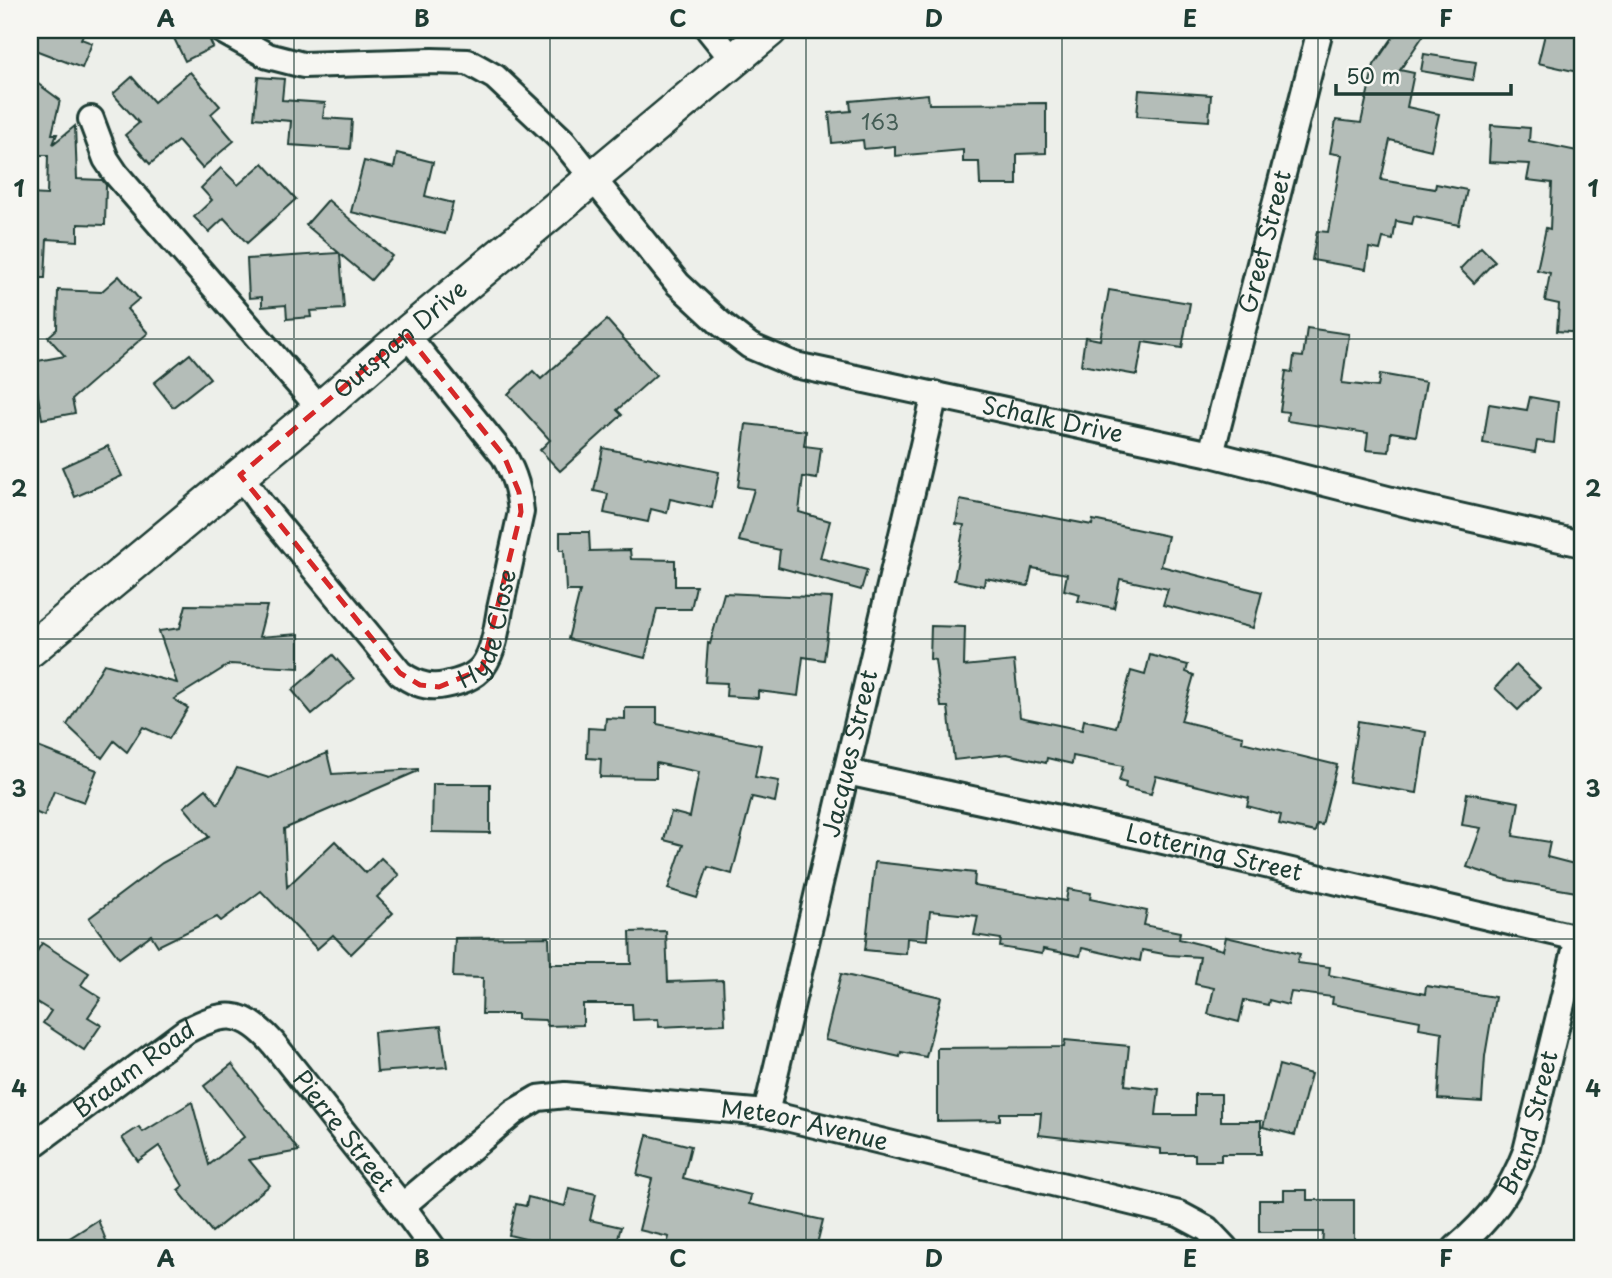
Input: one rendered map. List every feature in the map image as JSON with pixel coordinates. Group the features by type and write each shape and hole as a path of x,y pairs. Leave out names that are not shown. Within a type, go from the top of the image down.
{"street":[{"name":"Schalk Drive","path":"221,30 268,56 303,65 468,62 495,77 562,140 678,284 712,317 750,346 795,365 1211,454 1411,505 1582,544"},
{"path":"709,30 733,60"},
{"name":"Outspan Drive","path":"30,650 320,410 406,334 770,30"},
{"name":"Greef Street","path":"1211,454 1320,30"},
{"path":"91,119 106,159 116,174 320,410"},
{"name":"Hyde Close","path":"240,475 400,673 420,685 439,687 473,677 487,660 495,632 521,512 519,492 514,475 503,456 406,334"},
{"name":"Jacques Street","path":"766,1113 935,394"},
{"name":"Lottering Street","path":"847,772 1142,836 1580,939"},
{"name":"Brand Street","path":"1456,1248 1479,1228 1506,1195 1526,1151 1580,939"},
{"name":"Braam Road","path":"30,1147 186,1031 214,1017 247,1019"},
{"name":"Pierre Street","path":"247,1019 273,1043 433,1248"},
{"name":"Meteor Avenue","path":"402,1206 513,1112 538,1098 565,1095 766,1113 1179,1214 1207,1229 1225,1248"}],"highlighted area":[{"path":"406,334 504,456 519,492 521,512 482,669 439,687 420,685 400,673 240,475"}],"building":[{"path":"30,30 85,30 81,39 92,43 82,68 30,48"},
{"path":"170,30 205,30 213,47 185,61"},
{"path":"1398,30 1427,30 1400,70 1414,73 1407,107 1439,114 1431,150 1390,140 1381,180 1435,189 1436,184 1467,190 1459,225 1414,216 1412,224 1396,221 1393,240 1383,238 1380,250 1369,248 1366,269 1312,260 1317,231 1328,232 1342,155 1330,153 1336,120 1361,123 1374,65"},
{"path":"1546,30 1582,30 1582,73 1538,63"},
{"path":"1424,54 1476,62 1473,80 1421,71"},
{"path":"190,72 220,106 211,114 234,141 202,168 178,141 150,164 125,135 139,123 113,94 132,77 154,102"},
{"path":"258,77 284,79 282,100 325,103 323,118 352,120 350,149 289,145 291,121 254,118"},
{"path":"30,78 60,100 52,134 57,134 53,144 75,126 77,179 102,180 106,185 105,225 78,224 78,241 47,239 45,278 30,278 30,194 47,195 48,155 30,155"},
{"path":"1139,90 1211,95 1209,121 1137,116"},
{"path":"928,94 929,104 1046,103 1046,153 1017,154 1017,185 980,185 979,162 963,162 963,150 895,156 895,146 864,149 863,140 832,143 829,113 851,111 850,101"},
{"path":"1491,125 1530,128 1529,141 1582,152 1582,333 1557,331 1559,304 1545,301 1550,273 1537,270 1546,228 1550,229 1552,183 1527,180 1530,164 1489,162"},
{"path":"397,153 433,162 425,196 453,203 445,234 351,212 364,161 394,168"},
{"path":"263,163 296,199 247,243 224,218 209,232 194,217 212,200 201,188 221,168 238,185"},
{"path":"328,200 392,256 371,280 340,254 344,309 310,311 311,317 287,319 286,305 262,307 262,297 249,298 247,259 339,253 306,225"},
{"path":"1481,247 1495,261 1474,283 1460,269"},
{"path":"119,276 139,299 127,309 148,333 72,399 75,413 42,419 32,362 65,356 48,337 57,329 58,290 101,292"},
{"path":"1109,290 1190,303 1182,348 1143,342 1137,375 1081,365 1085,337 1100,340"},
{"path":"607,320 656,375 617,410 622,415 560,471 540,450 550,440 508,394 533,371 541,379"},
{"path":"1307,328 1349,334 1342,383 1378,387 1380,374 1426,382 1416,436 1391,432 1389,452 1366,450 1368,433 1287,421 1288,412 1280,411 1286,371 1292,372 1294,356 1303,357"},
{"path":"190,354 210,378 173,407 154,383"},
{"path":"1530,397 1558,402 1554,443 1537,441 1535,452 1483,443 1489,404 1527,410"},
{"path":"746,424 806,431 804,446 821,448 817,479 803,477 799,512 830,521 820,558 867,570 861,590 778,567 780,550 739,541 754,489 738,487"},
{"path":"108,446 122,476 75,497 62,467"},
{"path":"603,448 719,472 712,508 670,499 667,513 651,509 648,522 604,513 608,494 594,491"},
{"path":"960,500 1092,525 1093,520 1168,536 1161,566 1262,592 1253,628 1163,605 1168,589 1120,579 1114,608 1078,601 1080,594 1064,590 1067,574 1032,568 1028,586 985,578 984,586 954,580 964,525 956,524"},
{"path":"560,532 589,532 590,551 630,550 631,559 675,560 675,586 696,586 691,609 657,609 645,658 568,639 580,591 566,591 564,550 560,550"},
{"path":"724,593 832,598 824,660 803,657 798,696 758,691 758,698 726,696 727,683 705,682 708,643 710,644"},
{"path":"186,605 267,606 259,637 299,634 299,668 230,664 174,699 188,708 169,739 143,727 127,752 114,741 102,758 67,725 104,664 177,683 159,631 180,628"},
{"path":"931,626 965,627 964,666 1014,661 1020,717 1082,730 1084,720 1116,727 1131,671 1145,675 1150,655 1188,665 1186,672 1194,675 1181,721 1243,736 1242,742 1337,765 1322,825 1317,824 1315,832 1279,824 1281,815 1247,806 1249,798 1156,776 1151,794 1125,788 1126,783 1119,781 1123,766 1073,756 1072,764 1047,758 1046,763 1007,754 954,760 948,707 941,707 935,660 930,659"},
{"path":"333,655 354,679 312,714 292,690"},
{"path":"1516,665 1540,688 1518,710 1495,688"},
{"path":"625,708 657,708 657,724 761,745 755,777 779,781 775,802 752,797 732,874 708,867 697,898 668,889 683,845 664,840 671,812 690,817 699,772 656,763 656,778 600,777 601,759 587,758 588,728 605,729 606,718 625,719"},
{"path":"1358,721 1426,732 1417,793 1349,782"},
{"path":"30,744 97,770 84,802 54,791 44,816 30,810"},
{"path":"327,753 332,774 418,771 284,829 287,887 335,841 366,873 381,858 399,875 377,897 393,913 351,954 333,935 317,949 261,891 221,921 217,917 158,946 151,935 119,958 89,918 162,863 209,837 184,807 206,789 218,804 237,768 269,778"},
{"path":"433,784 490,784 490,833 432,832"},
{"path":"1467,793 1519,802 1513,836 1550,842 1547,857 1582,866 1582,893 1507,880 1467,867 1481,828 1462,825"},
{"path":"875,862 975,873 974,886 1066,901 1068,889 1091,893 1090,899 1147,911 1144,925 1180,932 1179,939 1223,950 1226,937 1300,954 1297,963 1330,967 1329,975 1425,994 1426,986 1495,997 1485,1056 1482,1102 1438,1099 1442,1032 1419,1028 1420,1021 1332,1004 1333,997 1291,992 1288,1005 1269,1000 1268,1005 1244,1000 1239,1022 1208,1014 1214,988 1195,984 1200,957 1142,950 1140,961 1082,948 1080,956 1043,949 1042,954 1000,947 1001,939 974,935 978,916 930,911 927,940 907,938 906,954 865,950"},
{"path":"666,931 668,982 723,980 725,1024 659,1027 658,1019 633,1020 632,1004 583,1004 583,1025 548,1026 545,1020 517,1019 517,1014 482,1014 483,978 453,977 455,938 549,937 550,964 631,964 630,932"},
{"path":"42,943 89,973 81,985 101,998 88,1017 101,1025 84,1050 43,1023 51,1011 30,998 30,963"},
{"path":"841,974 941,997 926,1057 901,1052 900,1057 825,1040"},
{"path":"441,1026 447,1067 377,1072 374,1032"},
{"path":"1065,1040 1129,1046 1125,1085 1159,1089 1156,1115 1195,1115 1195,1094 1221,1094 1221,1121 1261,1121 1261,1154 1221,1154 1221,1161 1195,1161 1195,1154 1161,1154 1161,1149 1039,1135 1041,1113 1000,1113 1000,1120 937,1121 937,1048 1064,1047"},
{"path":"232,1064 299,1151 249,1160 270,1185 212,1232 178,1190 183,1186 159,1146 138,1161 122,1138 139,1127 143,1132 192,1102 209,1165 244,1137 204,1086"},
{"path":"1279,1065 1311,1074 1295,1135 1263,1127"},
{"path":"647,1135 691,1146 683,1178 751,1195 749,1204 823,1220 816,1248 737,1248 704,1240 701,1248 666,1248 669,1237 639,1230 652,1179 637,1175"},
{"path":"569,1188 596,1194 590,1220 621,1227 615,1248 544,1248 545,1244 509,1235 516,1204 526,1206 528,1197 565,1206"},
{"path":"1284,1190 1307,1190 1307,1200 1354,1200 1354,1248 1322,1248 1323,1232 1259,1232 1259,1200 1284,1200"},
{"path":"98,1220 109,1248 54,1248"}]}
